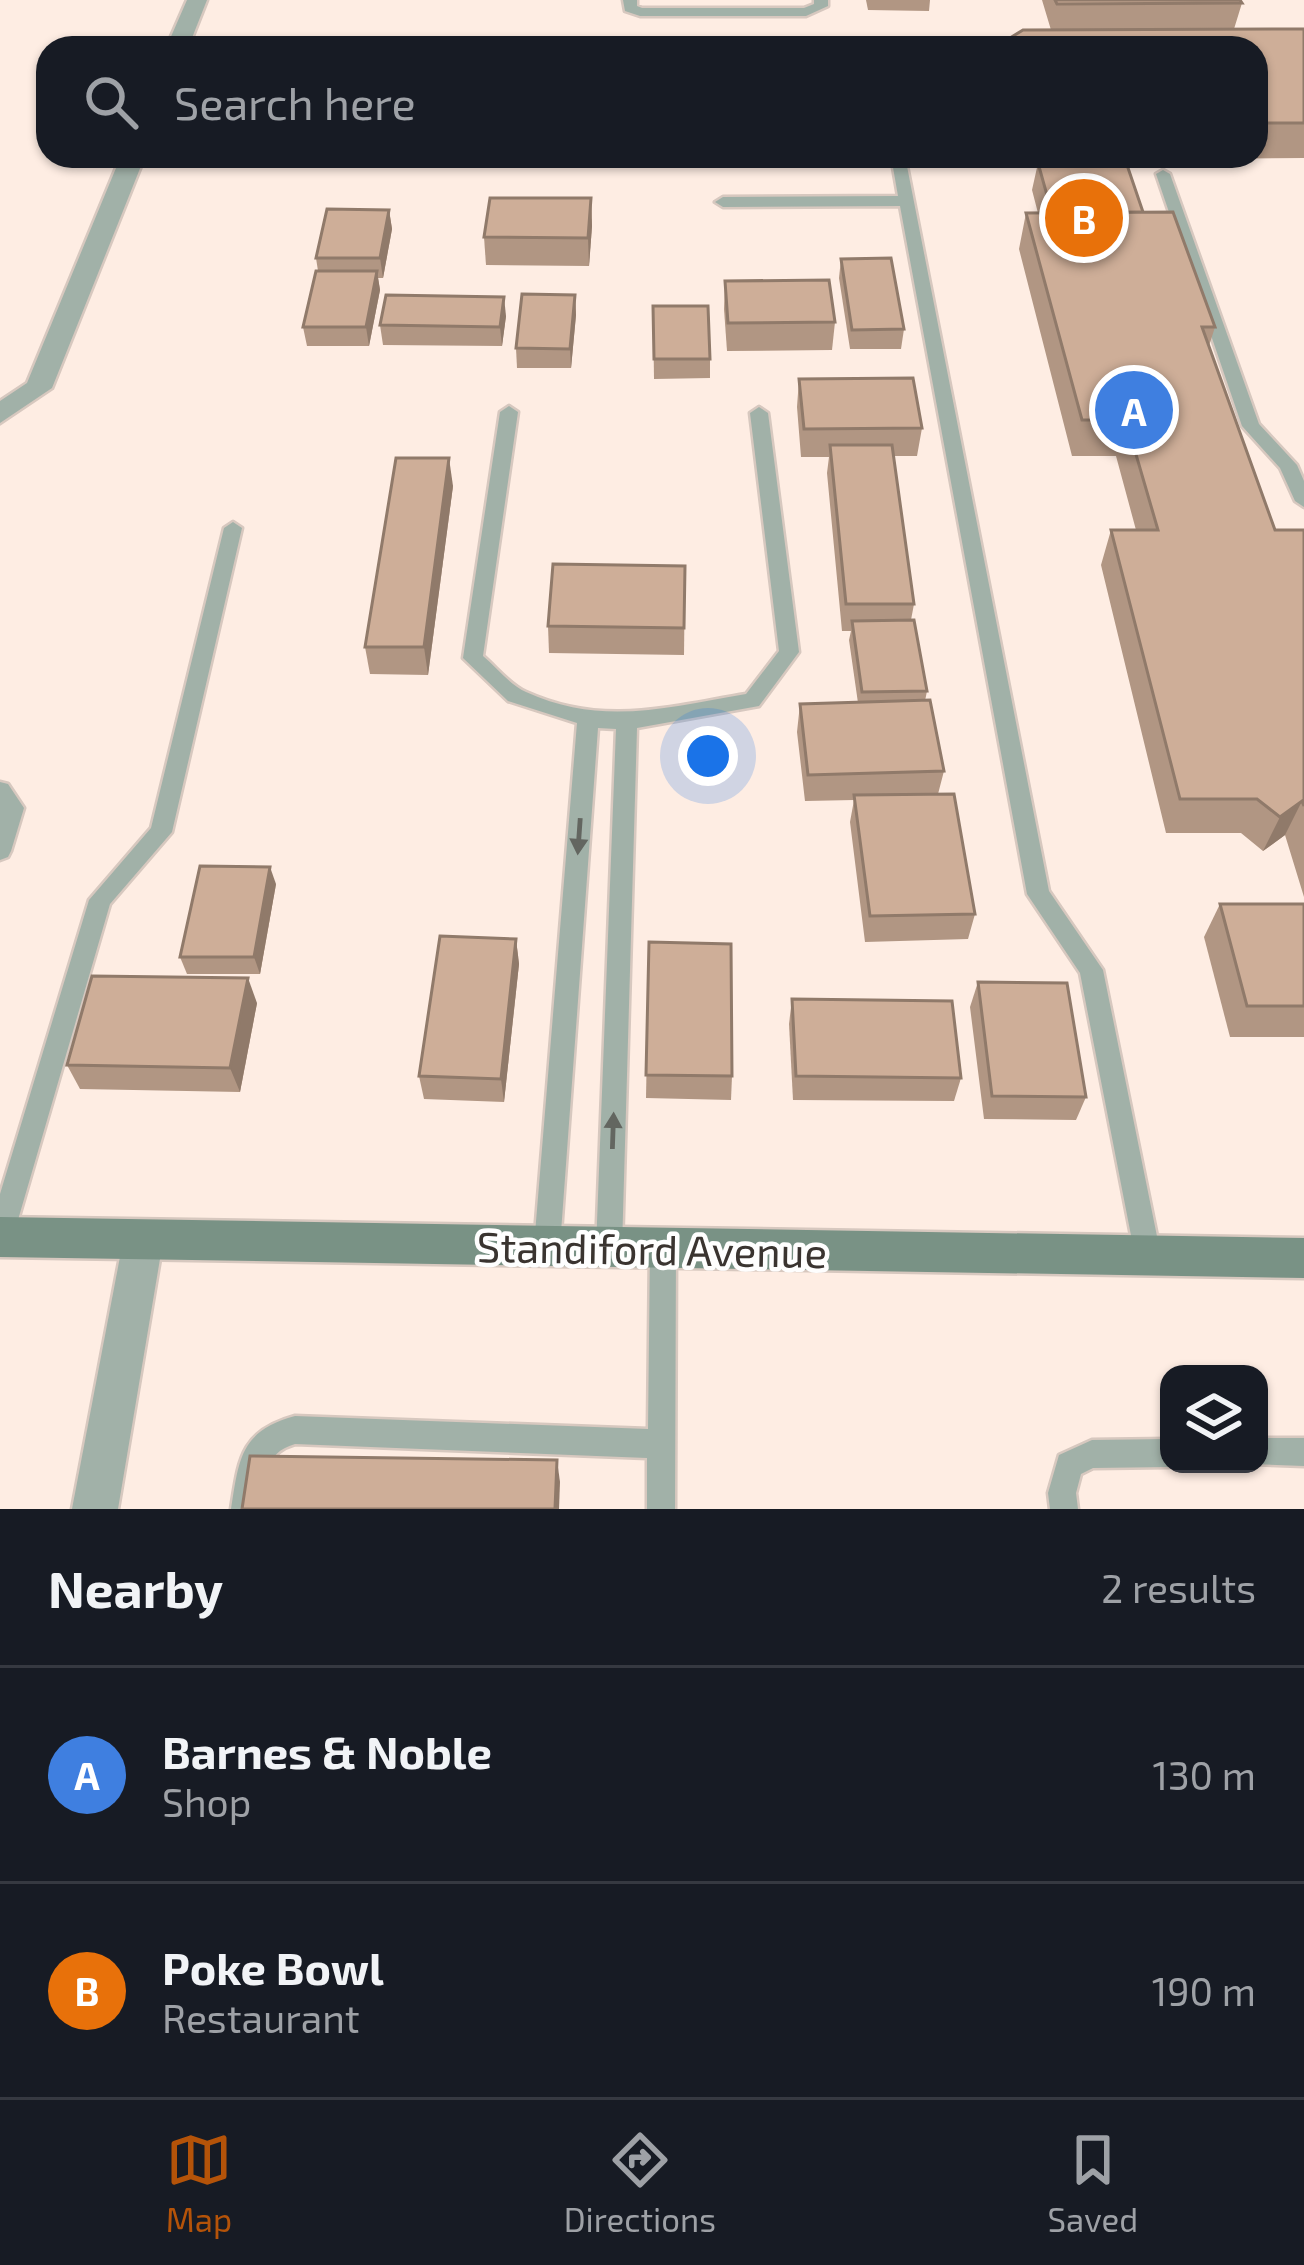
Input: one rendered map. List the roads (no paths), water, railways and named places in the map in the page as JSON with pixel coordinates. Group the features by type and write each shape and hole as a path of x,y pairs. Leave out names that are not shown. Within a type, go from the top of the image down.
{"main road":[{"name":"Standiford Avenue","path":"0,1237 1304,1258"}],"street":[{"path":"182,36 197,0"},
{"path":"6,411 39,388 129,168"},
{"path":"94,1509 143,1241"}],"lane":[{"path":"630,0 630,8 640,12 806,12 821,6 821,0"},
{"path":"900,168 1038,894 1091,970 1148,1256"},
{"path":"1163,173 1251,426 1296,466 1304,501"},
{"path":"723,202 907,201"},
{"path":"509,412 473,658 515,696 588,719 627,722 752,701 789,652 759,413"},
{"path":"0,1237 100,900 160,832 233,528"},
{"path":"547,1246 588,719"},
{"path":"609,1248 627,722"},
{"path":"0,790 13,808 0,851"},
{"path":"661,1509 663,1249"},
{"path":"245,1509 255,1454 274,1434 295,1430 662,1444"},
{"path":"1268,1452 1304,1452"},
{"path":"1064,1509 1062,1493 1069,1465 1092,1454 1160,1454"}],"place":[{"name":"Poke Bowl","path":"1084,218"},
{"name":"Barnes & Noble","path":"1134,410"}]}
